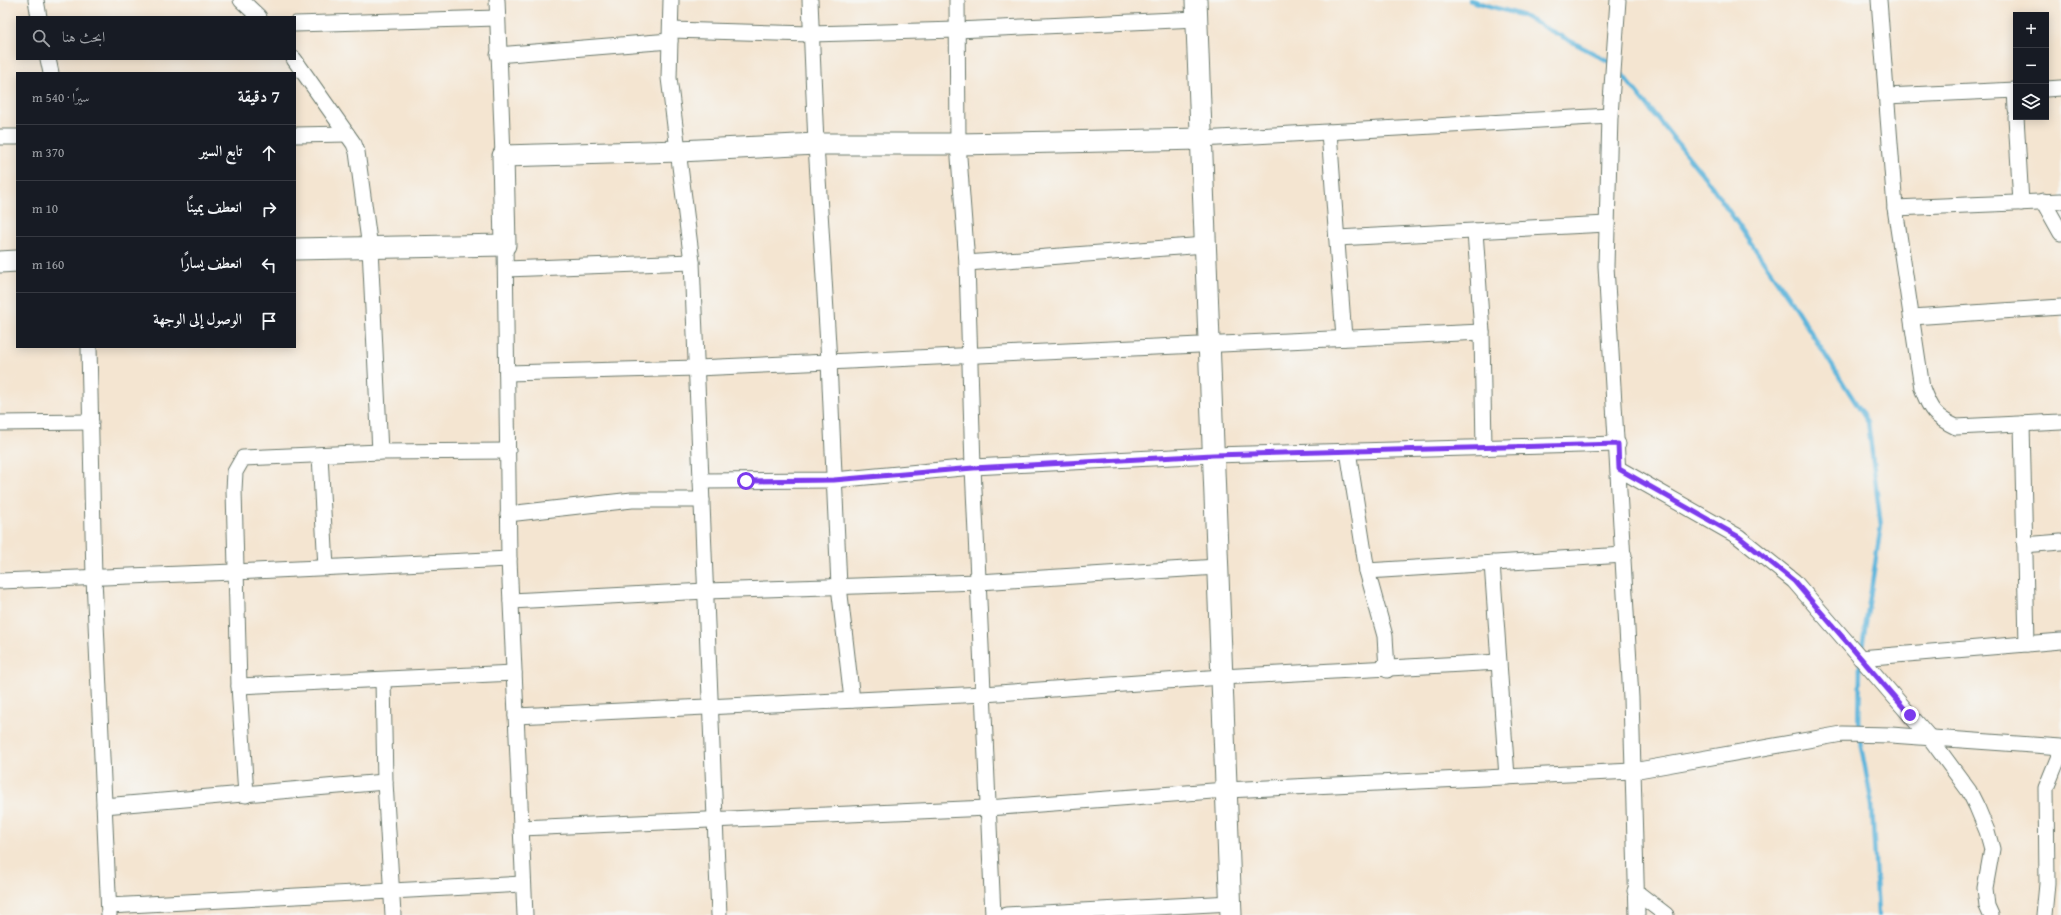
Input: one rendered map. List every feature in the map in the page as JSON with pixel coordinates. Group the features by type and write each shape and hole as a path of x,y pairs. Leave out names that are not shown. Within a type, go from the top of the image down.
{"street":[{"path":"36,0 39,16"},
{"path":"241,0 258,16"},
{"path":"497,0 496,18 503,156 506,270 509,558 525,915"},
{"path":"671,0 669,78 680,151 692,262 719,915"},
{"path":"810,0 816,144 829,362 838,586 852,700"},
{"path":"957,0 958,144 967,263 973,468 993,915"},
{"path":"1618,0 1610,116 1606,266 1624,555 1637,915"},
{"path":"1879,0 1895,208 1922,388 1933,412 1942,420 1956,427 2061,422"},
{"path":"498,55 670,36 957,30 1197,9 1208,344 1231,909 1006,915"},
{"path":"296,24 496,18"},
{"path":"48,60 51,72"},
{"path":"295,60 354,144 357,152 370,248 380,452"},
{"path":"2049,89 2061,88"},
{"path":"1886,96 2013,90"},
{"path":"503,156 680,151 816,144 958,144 1201,139 1610,116"},
{"path":"2016,120 2021,203"},
{"path":"1329,132 1344,338"},
{"path":"296,135 347,134"},
{"path":"0,137 16,137"},
{"path":"2043,201 2061,233"},
{"path":"1895,208 2061,201"},
{"path":"1337,238 1608,224"},
{"path":"1475,231 1482,332 1484,448"},
{"path":"296,249 505,245"},
{"path":"967,263 1205,245"},
{"path":"0,262 16,261"},
{"path":"506,270 692,262"},
{"path":"1912,317 2061,308"},
{"path":"507,373 697,368 1482,332"},
{"path":"89,348 94,578 109,911 523,884"},
{"path":"0,423 91,422"},
{"path":"2022,424 2027,644"},
{"path":"701,481 834,480 973,468 1213,455 1618,444"},
{"path":"246,795 234,572 235,472 243,458 380,452 508,451"},
{"path":"1348,451 1367,571 1385,636 1387,670"},
{"path":"320,455 326,568"},
{"path":"1619,469 1739,537 1794,581 1930,738 1969,792 1987,831 1992,849 1985,888 1987,906 1991,915"},
{"path":"508,514 638,500 702,500"},
{"path":"2025,545 2061,542"},
{"path":"1367,571 1624,555"},
{"path":"0,581 326,568 509,558"},
{"path":"1492,564 1507,777"},
{"path":"511,601 706,591 979,582 1217,567"},
{"path":"1860,658 2061,641"},
{"path":"516,716 984,694 1222,677 1387,670 1499,662"},
{"path":"239,686 514,673"},
{"path":"383,680 385,782 393,915"},
{"path":"521,828 988,808 1226,790 1633,771 1730,756 1774,745 1842,734 1930,738 2061,747"},
{"path":"2044,915 2047,884 2046,788 2061,752"},
{"path":"104,806 385,782"},
{"path":"1636,891 1666,915"}],"waterway":[{"path":"1469,0 1521,15 1612,63"},
{"path":"1617,68 1711,185 1791,301 1868,422 1881,526 1861,654"},
{"path":"1860,663 1859,735 1872,805 1878,915"}],"route":[{"path":"746,481 834,480 973,468 1213,455 1618,444 1619,469 1739,537 1794,581 1910,715"}]}
